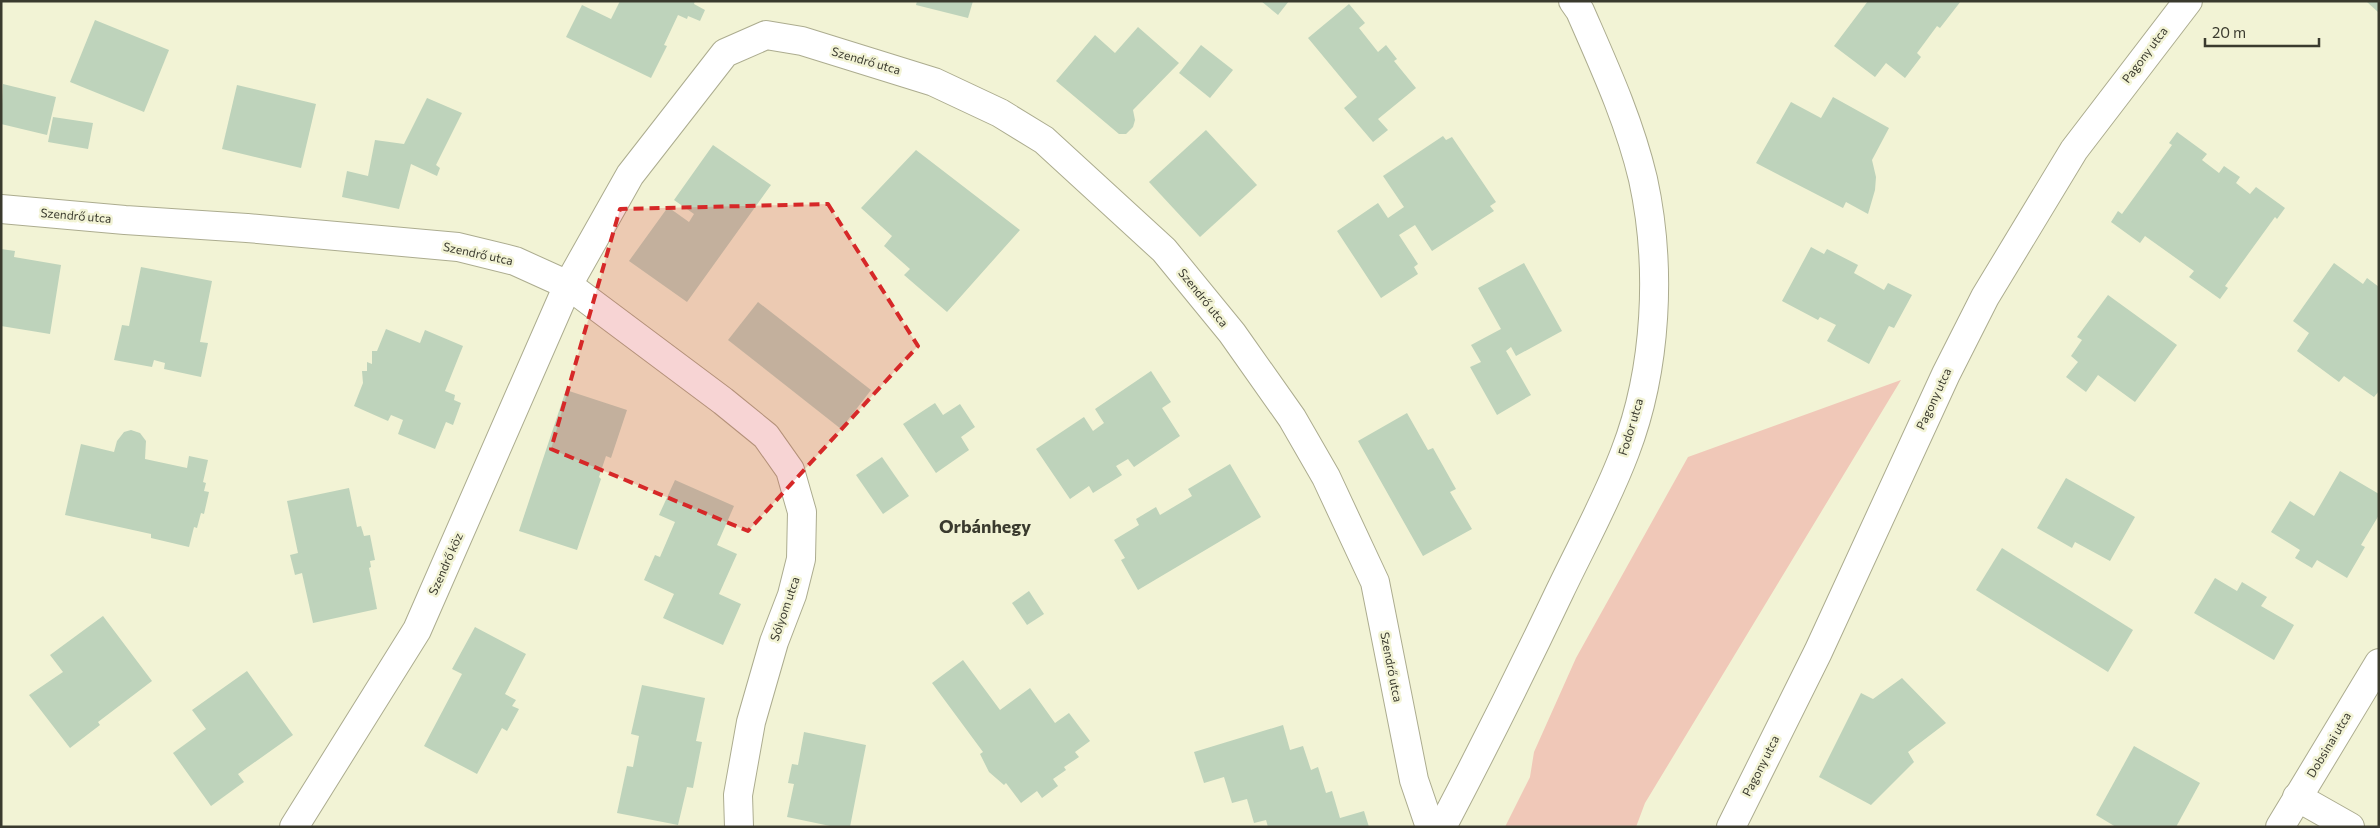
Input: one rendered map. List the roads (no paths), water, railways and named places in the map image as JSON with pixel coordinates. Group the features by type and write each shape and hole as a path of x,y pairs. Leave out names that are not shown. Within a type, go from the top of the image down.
{"street":[{"name":"Fodor utca","path":"1442,827 1510,696 1600,511 1626,451 1639,404 1649,349 1653,278 1651,233 1643,181 1628,125 1580,11 1573,1"},
{"name":"Pagony utca","path":"1731,827 1818,652 1946,374 1985,297 2074,150 2188,1"},
{"name":"Szendrő utca","path":"1,209 458,247 515,261 568,285 630,175 725,52 766,35 802,41 934,82 1000,114 1044,140 1164,250 1232,333 1292,418 1326,477 1375,582 1414,780 1430,827"},
{"name":"Szendrő köz","path":"294,827 417,630 568,285"},
{"name":"Sólyom utca","path":"568,285 759,430 766,436 790,470 802,512 801,559 792,594 774,642 751,722 738,795 739,827"},
{"name":"Dobsinai utca","path":"2280,827 2379,663"},
{"path":"2297,797 2350,827"}],"district":[{"name":"Orbánhegy","path":"985,527"}]}
